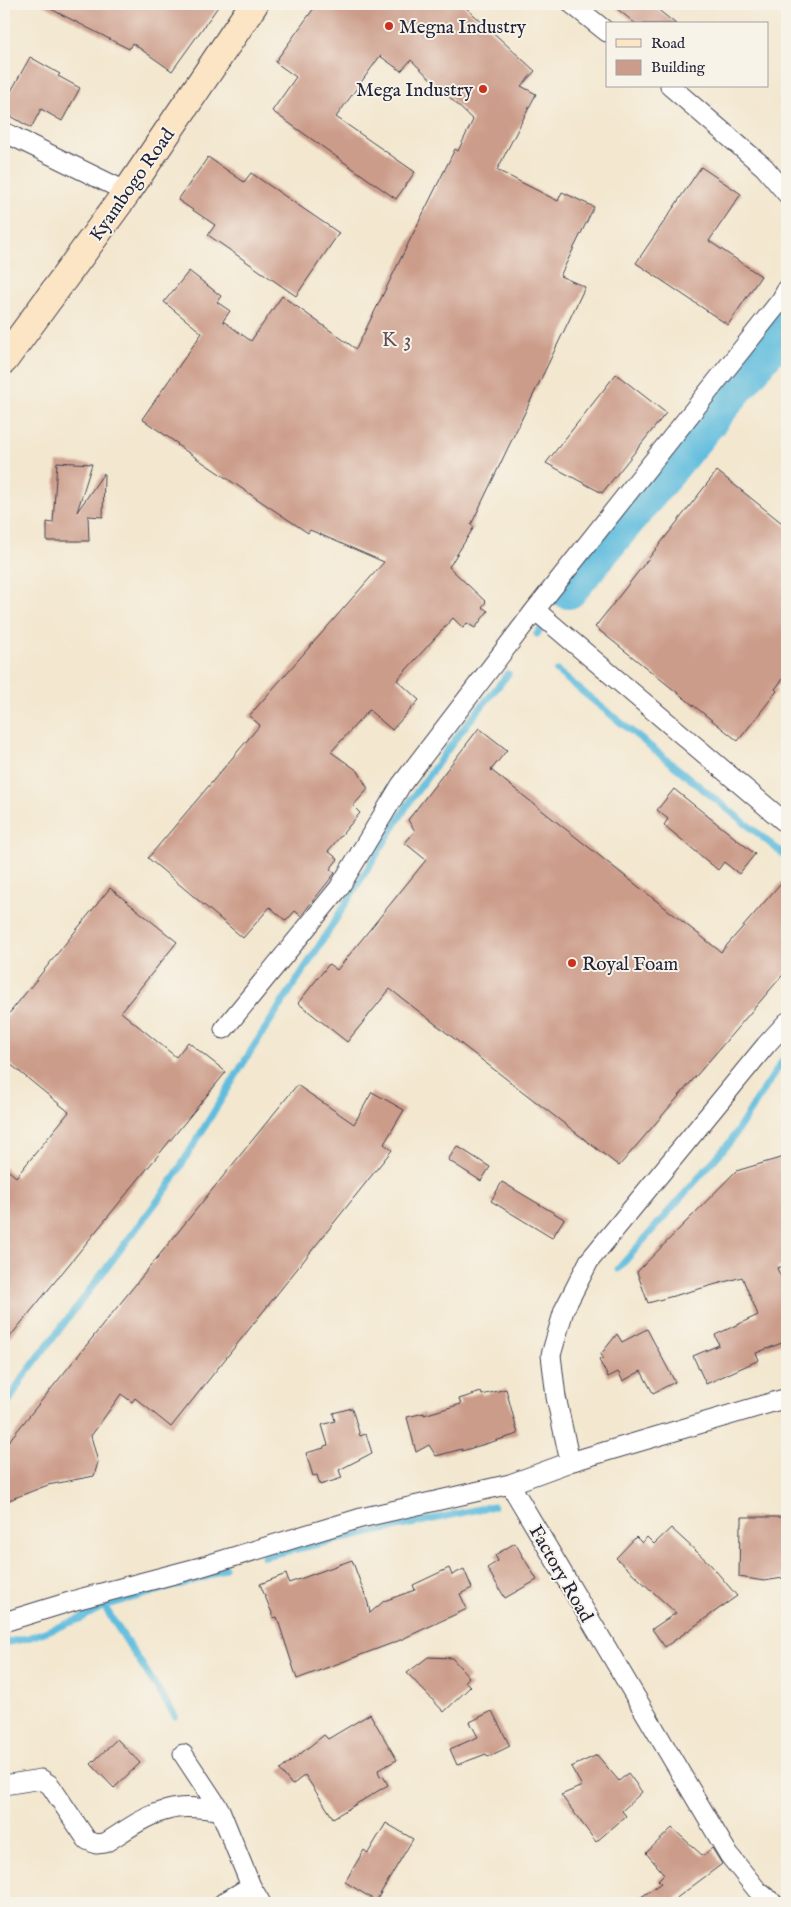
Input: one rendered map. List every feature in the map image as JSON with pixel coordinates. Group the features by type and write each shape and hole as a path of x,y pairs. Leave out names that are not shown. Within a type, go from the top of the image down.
{"street":[{"name":"Kyambogo Road","path":"4,360 127,192 254,4"},
{"path":"572,4 606,31"},
{"path":"672,88 764,167 787,194"},
{"path":"4,132 127,192"},
{"path":"224,1029 339,888 402,785 535,610 781,300 787,289"},
{"path":"535,610 787,824"},
{"path":"570,1462 556,1397 551,1355 564,1310 588,1261 787,1022"},
{"path":"4,1622 79,1599 197,1568 361,1518 510,1484 570,1462 787,1398"},
{"name":"Factory Road","path":"510,1484 729,1855 758,1890 773,1903"},
{"path":"183,1754 220,1810 251,1886 261,1903"},
{"path":"4,1785 41,1779 50,1785 86,1840 96,1844 105,1843 154,1815 169,1809 220,1810"},
{"path":"223,1903 251,1886"}],"building":[{"path":"41,4 220,4 172,71 132,43 129,49"},
{"path":"317,4 462,4 535,71 521,86 536,94 497,170 558,201 562,192 594,207 560,276 585,287 471,525 474,527 449,567 486,602 482,607 488,611 475,628 467,623 463,628 453,618 397,680 419,700 392,730 369,710 331,752 358,771 368,789 353,806 360,813 328,851 338,859 330,869 335,873 301,916 295,911 286,921 270,907 243,938 148,858 260,725 249,716 384,562 310,530 308,533 177,445 142,419 202,333 164,302 189,271 221,296 217,302 230,311 223,321 251,341 282,296 356,349 455,149 458,151 473,120 411,60 401,71 380,56 336,117 415,172 396,199 272,111 296,77 275,62"},
{"path":"611,4 651,4 674,22 634,22"},
{"path":"30,57 80,88 62,121 41,109 31,128 4,112 4,104"},
{"path":"208,157 244,182 251,173 339,233 296,296 208,235 215,225 178,200"},
{"path":"701,167 741,194 709,241 761,276 728,325 636,263"},
{"path":"616,374 666,413 602,493 546,463"},
{"path":"57,462 92,464 77,512 104,473 103,517 88,516 89,541 47,541 47,522 53,523"},
{"path":"717,471 787,527 787,674 775,689 777,691 738,741 595,627"},
{"name":"Royal Foam","path":"479,728 507,750 491,770 721,952 787,876 787,970 619,1166 390,989 347,1042 298,1003 329,964 337,970 426,860 405,843 415,831 408,820"},
{"path":"674,789 755,854 739,874 724,862 718,870 664,825 668,819 657,810"},
{"path":"110,888 177,942 121,1012 176,1057 188,1042 226,1072 4,1344 4,1167 16,1177 69,1112 4,1059 4,1020"},
{"path":"297,1085 354,1124 372,1092 404,1110 384,1144 392,1150 171,1427 135,1398 132,1402 121,1394 91,1436 98,1462 94,1476 48,1485 4,1502 4,1447"},
{"path":"457,1146 490,1167 481,1181 448,1160"},
{"path":"787,1156 787,1265 777,1268 787,1290 787,1341 756,1353 759,1360 706,1384 693,1356 719,1345 715,1335 758,1315 742,1277 648,1303 637,1272 736,1171"},
{"path":"502,1182 564,1219 552,1238 491,1201"},
{"path":"647,1329 675,1382 653,1393 641,1371 623,1381 618,1372 608,1377 599,1360 603,1358 601,1354 617,1334 622,1342"},
{"path":"506,1389 518,1434 462,1451 462,1449 436,1456 429,1445 416,1452 407,1417 424,1413 424,1415 461,1404 459,1399 481,1392 482,1395"},
{"path":"352,1408 360,1436 366,1434 372,1453 339,1470 342,1478 320,1485 317,1475 313,1476 306,1453 328,1445 322,1425 335,1421 333,1413"},
{"path":"742,1517 787,1517 783,1578 764,1581 739,1577 740,1526 742,1525"},
{"path":"671,1528 710,1564 737,1596 665,1647 652,1629 676,1613 616,1558 636,1537 642,1543 647,1537 654,1544"},
{"path":"515,1543 537,1580 505,1598 487,1568 498,1561 495,1555"},
{"path":"352,1560 370,1613 384,1601 415,1590 413,1585 449,1568 452,1575 464,1569 472,1588 460,1594 467,1609 398,1641 297,1679 277,1617 274,1618 260,1584 286,1574 289,1583"},
{"path":"428,1657 452,1658 469,1677 465,1682 471,1686 444,1712 407,1673"},
{"path":"492,1711 510,1746 488,1757 486,1754 457,1765 450,1749 478,1737 470,1722"},
{"path":"370,1714 397,1760 378,1770 380,1777 383,1776 388,1785 333,1818 305,1775 292,1785 280,1770 324,1735 328,1739"},
{"path":"117,1739 140,1763 114,1788 91,1764"},
{"path":"597,1755 619,1781 628,1773 642,1792 622,1811 626,1816 596,1842 561,1795 582,1786 571,1767"},
{"path":"386,1823 413,1839 376,1901 345,1882 364,1850 368,1853"},
{"path":"672,1828 703,1856 712,1848 722,1864 670,1903 633,1903 661,1883 658,1880 664,1874 646,1853"}],"waterway":[{"path":"568,589 787,324"},
{"path":"537,634 543,626"},
{"path":"557,671 787,857"},
{"path":"4,1411 21,1380 168,1187 252,1049 412,798 463,729 508,674"},
{"path":"618,1269 730,1142 787,1054"},
{"path":"264,1556 493,1506"},
{"path":"4,1643 28,1638 80,1619 104,1606 206,1577 225,1568"},
{"path":"104,1606 175,1716"}],"place":[{"name":"Megna Industry","path":"389,26"},
{"name":"Mega Industry","path":"483,89"},
{"name":"Royal Foam","path":"572,963"}],"district":[{"name":"K 3","path":"397,339"}]}
